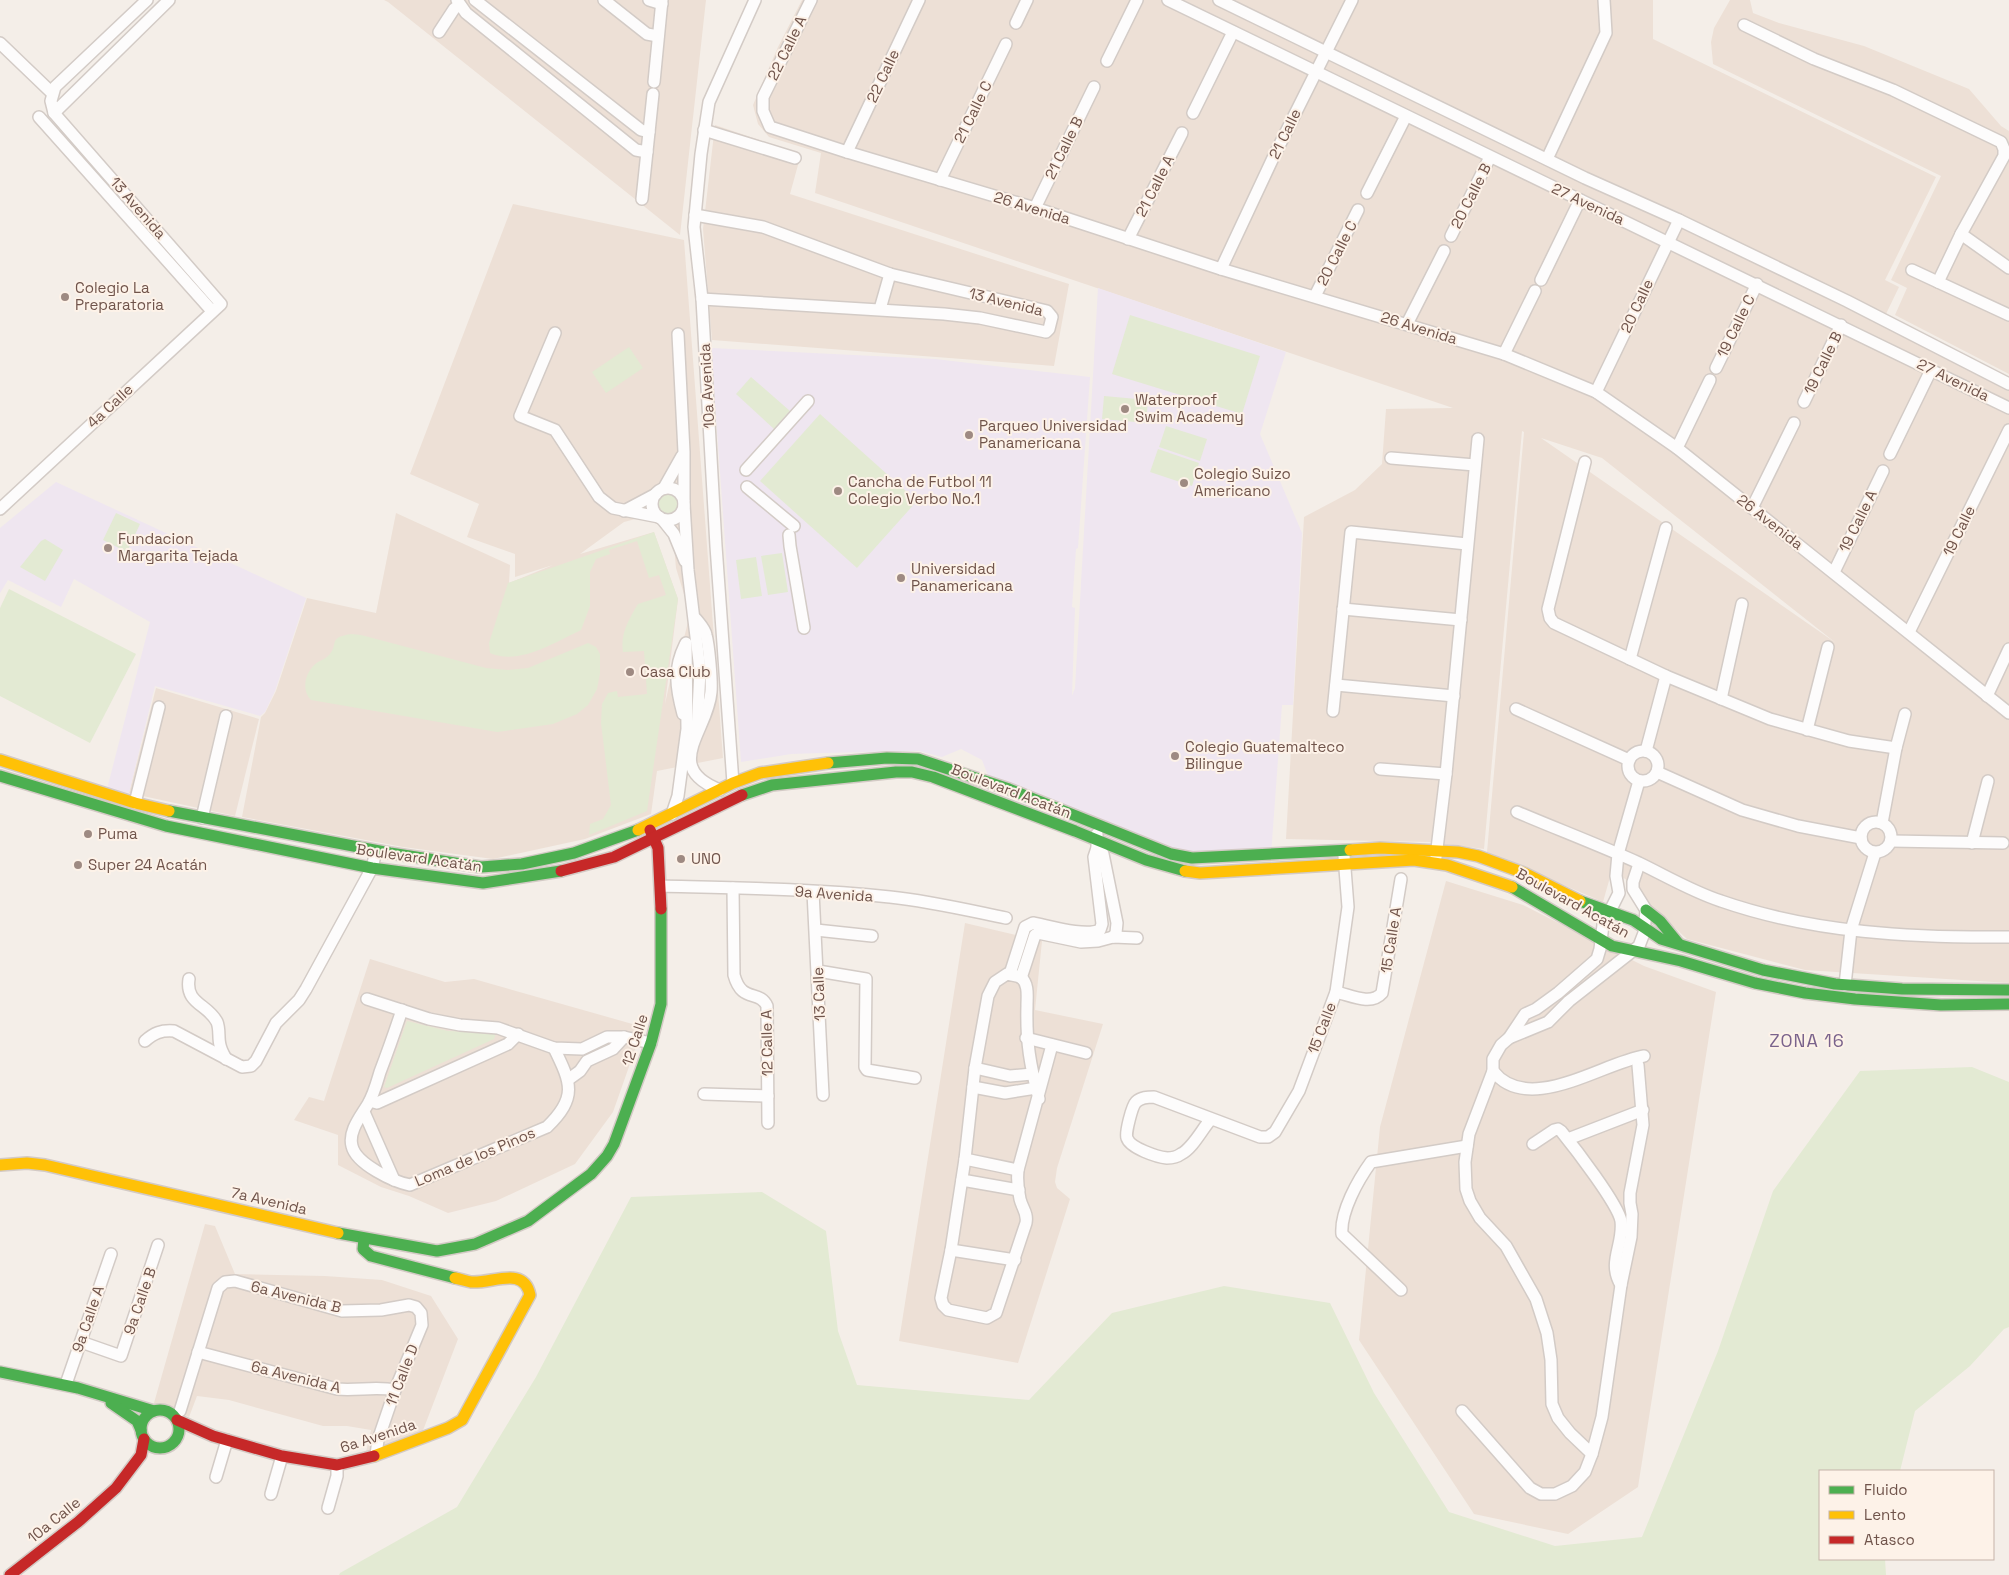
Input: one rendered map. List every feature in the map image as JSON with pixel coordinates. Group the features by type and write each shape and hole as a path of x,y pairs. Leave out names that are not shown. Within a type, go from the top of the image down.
{"main road":[{"name":"Boulevard Acatán","path":"0,760 135,803 202,818 376,851 481,867 529,863 574,853 612,841 648,826 732,783 760,773 788,768 887,758 918,759 1009,789 1171,854 1192,858 1380,848 1437,850 1478,856 1524,874 1585,904 1633,920 1662,938 1763,970 1845,985 1902,989 2009,990"},
{"name":"Boulevard Acatán","path":"0,776 24,785 166,826 372,868 483,883 501,882 614,857 654,839 750,790 794,781 912,772 933,777 1097,844 1157,866 1191,872 1414,860 1435,863 1447,865 1516,888 1612,946 1681,961 1755,983 1855,999 1941,1005 2009,1004"},
{"name":"12 Calle","path":"528,1220 581,1182 607,1156 614,1144 651,1043 661,1004 661,886 658,852 648,826"},
{"path":"1646,910 1660,921 1678,944"},
{"name":"7a Avenida","path":"0,1166 26,1163 45,1165 364,1239 428,1250 445,1251 475,1244 528,1220"},
{"name":"6a Avenida","path":"177,1437 187,1434 213,1436 282,1456 338,1465 376,1454 448,1428 462,1420 524,1307 530,1295 529,1287 526,1282 514,1278 471,1282 371,1256 363,1249 364,1239"},
{"path":"0,1372 42,1378 91,1390 154,1411 164,1410 174,1416 178,1416 179,1432 177,1437 169,1446 158,1448 152,1446 143,1435 137,1421 91,1390"},
{"path":"143,1435 144,1418 154,1411"},
{"name":"6a Avenida","path":"178,1416 213,1436"},
{"name":"10a Calle","path":"10,1575 78,1522 116,1488 141,1455 143,1435"},
{"name":"10a Calle","path":"116,1488 138,1474 158,1448"}],"street":[{"path":"147,0 54,87 51,101 54,112 169,0"},
{"path":"475,0 641,130 649,132"},
{"path":"604,0 647,34 658,36"},
{"path":"649,0 662,2 654,82"},
{"name":"10a Avenida","path":"732,783 702,300 694,227 704,130 713,94 755,0"},
{"name":"22 Calle A","path":"763,97 811,0"},
{"name":"22 Calle","path":"847,152 919,0"},
{"path":"1016,23 1027,0"},
{"path":"1107,61 1137,0"},
{"name":"27 Avenida","path":"1168,0 1490,158 1668,241 2009,408"},
{"name":"27 Avenida","path":"1219,0 1547,159 1847,301 2009,384"},
{"name":"21 Calle","path":"1221,269 1352,0"},
{"path":"1547,159 1606,33 1604,0"},
{"path":"439,32 458,3 636,150 647,152"},
{"path":"1744,25 1814,59 1893,90 2001,142 2004,156 1961,234 1938,282"},
{"path":"1194,113 1233,32"},
{"path":"0,43 52,93"},
{"name":"21 Calle C","path":"940,180 1006,44"},
{"path":"67,76 79,88"},
{"name":"21 Calle B","path":"1035,208 1094,87"},
{"path":"642,199 653,94"},
{"name":"26 Avenida","path":"763,97 762,111 770,126 847,152 1035,208 1221,269 1504,354 1596,392 1677,448 2009,713"},
{"name":"13 Avenida","path":"54,112 216,307"},
{"path":"1367,193 1406,116"},
{"path":"39,117 216,307"},
{"path":"704,130 795,158"},
{"name":"21 Calle A","path":"1128,239 1182,132"},
{"name":"20 Calle B","path":"1451,236 1490,158"},
{"path":"1541,280 1580,200"},
{"name":"20 Calle C","path":"1315,296 1358,210"},
{"name":"13 Avenida","path":"695,215 763,228 890,274 1047,311 1052,317 1049,329 1046,332 1041,332 980,318 880,309 702,300"},
{"name":"20 Calle","path":"1596,392 1679,220"},
{"path":"1961,234 2009,268"},
{"path":"1407,324 1444,251"},
{"path":"1912,270 2009,315"},
{"path":"880,309 890,274"},
{"name":"19 Calle C","path":"1716,368 1757,284"},
{"path":"1504,354 1536,291"},
{"name":"4a Calle","path":"0,509 216,307"},
{"name":"19 Calle B","path":"1804,402 1841,325"},
{"path":"555,333 520,416 555,430 599,497 613,508 624,511 661,518 667,520 677,517 683,509 684,502 682,496 674,489 660,491 624,511"},
{"path":"672,814 678,796 701,684 695,618 688,570 678,334"},
{"path":"1890,454 1931,370"},
{"path":"1677,448 1710,380"},
{"path":"746,470 808,401"},
{"path":"1752,508 1794,422"},
{"name":"19 Calle","path":"1909,632 2009,430"},
{"path":"1435,863 1454,696 1478,438"},
{"path":"684,452 676,470 653,498 653,509 674,534 688,570"},
{"path":"1391,458 1475,465"},
{"path":"1585,462 1548,613 1557,625 1666,676 1770,719 1849,740 1896,748"},
{"name":"19 Calle A","path":"1834,572 1883,471"},
{"path":"747,487 792,530 790,546 804,628"},
{"path":"1630,659 1666,528"},
{"path":"1333,711 1351,532 1467,544"},
{"path":"1721,699 1742,604"},
{"path":"1343,609 1460,620"},
{"path":"695,618 686,644 692,730 690,757 692,768 699,779 707,785 720,790"},
{"path":"1807,730 1828,647"},
{"path":"1987,696 2009,649"},
{"path":"1646,750 1666,676"},
{"path":"1336,685 1454,696"},
{"path":"135,803 159,707"},
{"path":"1516,709 1629,760"},
{"path":"1882,823 1896,748 1905,714"},
{"path":"202,818 226,716"},
{"path":"1646,750 1658,761 1657,772 1648,781 1639,781 1630,775 1628,770 1629,760 1634,753 1646,750"},
{"path":"1380,769 1446,774"},
{"path":"1657,772 1742,810 1798,826 1861,838"},
{"path":"1592,1454 1570,1433 1558,1418 1552,1404 1551,1360 1547,1333 1536,1299 1506,1246 1480,1218 1470,1201 1464,1173 1467,1146 1492,1071 1494,1059 1501,1045 1509,1038 1525,1014 1536,1009 1597,960 1603,925 1619,893 1616,876 1618,854 1639,781"},
{"path":"1972,843 1988,781"},
{"path":"1517,812 1618,854 1720,901 1782,918 1851,930 1967,938 2009,937"},
{"path":"1872,822 1882,823 1889,828 1891,840 1884,850 1875,852 1864,847 1861,838 1867,825 1872,822"},
{"path":"1022,978 1038,932 1066,940 1091,935 1100,930 1102,924 1094,856 1099,825"},
{"path":"1891,840 2003,843"},
{"path":"1097,844 1103,854 1117,923 1116,933 1113,938"},
{"name":"15 Calle","path":"1211,1119 1185,1152 1171,1158 1165,1158 1134,1147 1128,1141 1126,1135 1135,1104 1144,1098 1154,1097 1260,1137 1268,1136 1275,1132 1298,1091 1336,992 1348,907 1346,863 1343,849"},
{"path":"145,1041 155,1033 166,1030 174,1031 242,1067 251,1066 256,1061 276,1023 299,1000 306,989 372,868 376,851"},
{"path":"1845,985 1851,930 1875,852"},
{"path":"1509,1038 1548,1022 1569,1001 1641,944 1645,929 1646,910 1633,889 1633,882 1639,864"},
{"name":"15 Calle A","path":"1336,992 1369,1000 1376,998 1383,990 1401,879"},
{"name":"9a Avenida","path":"661,886 734,888 890,897 1006,918"},
{"name":"12 Calle A","path":"734,888 734,975 737,986 742,992 765,1001 767,1006 768,1123"},
{"name":"13 Calle","path":"813,892 823,1096"},
{"path":"1619,893 1646,910"},
{"path":"1010,974 1025,927 1033,923 1091,935 1113,938 1136,938"},
{"path":"816,930 872,936"},
{"path":"818,971 866,979 865,1067 867,1070 915,1078"},
{"path":"1037,1094 1026,1038 1027,988 1022,978 1010,974 998,979 990,991 975,1068 966,1159 941,1298 943,1305 948,1310 987,1318 996,1313 1015,1260 1027,1218 1020,1199 1017,1181 1018,1170 1037,1094 1052,1046"},
{"path":"189,978 190,994 199,1006 216,1020 220,1047 226,1059"},
{"path":"367,999 429,1018 498,1028 554,1048 582,1050 607,1037 624,1037 651,1043"},
{"name":"Loma de los Pinos","path":"402,1010 370,1101 352,1135 354,1152 361,1160 394,1180 410,1185 546,1127 556,1118 564,1106 569,1094 568,1079"},
{"path":"370,1101 377,1103 508,1044 518,1034"},
{"path":"554,1048 568,1079 580,1071 588,1061 613,1049 624,1037"},
{"path":"1026,1038 1086,1053"},
{"path":"582,1050 588,1061"},
{"path":"1462,1411 1530,1488 1541,1494 1555,1494 1572,1486 1585,1472 1602,1417 1621,1285 1631,1236 1632,1214 1630,1203 1632,1175 1639,1153 1642,1134 1641,1061 1628,1059 1576,1081 1552,1087 1531,1089 1509,1084 1498,1078 1492,1071"},
{"path":"975,1068 1010,1076 1032,1074"},
{"path":"973,1087 1005,1094 1037,1094"},
{"name":"12 Calle A","path":"704,1094 768,1096"},
{"path":"1568,1139 1643,1110"},
{"path":"364,1112 394,1180"},
{"path":"1533,1144 1558,1129 1568,1139 1616,1207 1621,1223 1614,1269 1621,1285"},
{"path":"1401,1290 1342,1234 1341,1224 1353,1193 1371,1162 1467,1146"},
{"path":"966,1159 1018,1170"},
{"path":"962,1180 1019,1190"},
{"path":"1616,1207 1630,1203"},
{"name":"9a Calle B","path":"81,1342 121,1356 158,1245"},
{"path":"951,1250 1015,1260"},
{"name":"9a Calle A","path":"66,1384 111,1254"},
{"name":"6a Avenida B","path":"198,1352 218,1288 225,1282 232,1280 342,1311 381,1310 409,1305 416,1307 421,1313 422,1325"},
{"name":"11 Calle D","path":"376,1454 395,1390 422,1325"},
{"path":"178,1416 198,1352"},
{"name":"6a Avenida A","path":"198,1352 337,1388 350,1390 379,1388 395,1390"},
{"path":"216,1476 227,1440"},
{"path":"271,1494 282,1456"},
{"path":"328,1508 337,1476 338,1465"}],"shaded area":[{"path":"384,0 706,0 680,235 388,2"},
{"path":"802,0 1653,0 1653,39 1936,177 1885,280 1899,287 1886,314 2009,378 2009,983 1805,970 1687,939 1644,900 1640,889 1612,870 1603,902 1487,852 1524,432 1522,431 1484,849 1430,842 1286,839 1304,517 1355,490 1382,464 1386,409 1453,408 815,193 821,153 769,137 758,124 753,105 778,47","holes":["1541,438 1602,458 1836,643"]},
{"path":"1730,0 1750,0 1753,13 1779,23 1864,46 1969,89 2001,126 2009,131 2009,374 1895,315 1907,288 1891,280 1941,176 1713,64 1711,42 1714,28"},
{"path":"715,125 801,154 790,194 1069,284 1054,366 712,340 703,229"},
{"path":"513,204 684,240 723,758 657,771 651,814 585,839 493,859 403,847 242,817 261,717 276,691 307,598 376,613 396,513 510,565 509,583 553,565 515,577 515,554 467,537 479,504 410,474","holes":["639,518 654,519 665,525 674,546 676,568 690,614 673,667 665,704 678,599 654,532 580,554 624,522"]},
{"path":"1098,288 1286,352 1260,434 1302,533 1293,705 1282,705 1271,855 1180,853 989,778 982,760 961,749 942,757 919,751 822,753 791,754 741,762 711,348 935,359 1090,377 1072,607 1075,608 1072,696 1075,688"},
{"name":"Fundacion Margarita Tejada","path":"56,482 306,598 275,691 265,712 260,716 155,686 129,793 107,789 150,622 74,579 61,607 8,580 0,593 0,528"},
{"path":"156,688 259,719 235,816 129,793"},
{"path":"1446,881 1523,905 1644,966 1716,992 1638,1487 1568,1534 1474,1514 1359,1340 1380,1127"},
{"path":"965,923 1042,941 1035,1010 1103,1024 1057,1168 1055,1182 1057,1188 1070,1199 1018,1363 899,1341"},
{"path":"370,959 445,982 474,979 643,1027 613,1112 575,1164 496,1201 448,1213 409,1196 381,1187 338,1165 338,1135 294,1120 309,1097 324,1101"},
{"path":"205,1224 215,1226 235,1274 325,1276 382,1280 431,1296 458,1339 422,1433 366,1452 371,1430 347,1426 323,1426 229,1400 197,1396 189,1417 154,1403"}],"green space":[{"path":"1130,315 1260,356 1242,414 1112,374"},
{"path":"629,347 643,368 606,393 592,372"},
{"path":"751,377 790,411 774,429 736,394"},
{"name":"Waterproof Swim Academy","path":"1104,396 1148,400 1146,423 1102,419"},
{"name":"Cancha de Futbol 11 Colegio Verbo No.1","path":"820,414 917,501 857,568 760,481"},
{"path":"1166,426 1207,439 1200,461 1159,447"},
{"path":"1158,449 1199,463 1192,486 1150,472"},
{"path":"667,493 675,496 678,504 675,512 667,515 659,512 656,504 659,496"},
{"path":"116,513 140,524 127,552 103,540"},
{"path":"654,532 678,599 647,811 589,835 590,824 603,819 611,805 601,723 602,704 608,693 617,691 618,697 647,694 644,651 623,652 622,645 624,633 638,604 666,595 659,575 649,578 637,541 609,550 610,554 596,559 590,572 590,606 581,630 537,651 513,657 490,653 489,643 508,583"},
{"path":"45,539 63,550 45,581 20,567 41,541"},
{"path":"782,553 788,592 768,595 761,556"},
{"path":"756,557 762,596 741,599 736,560"},
{"path":"9,589 136,654 90,743 0,696 0,608"},
{"path":"351,634 486,668 508,670 528,668 588,643 596,647 600,654 600,673 597,689 588,705 577,714 553,724 497,732 311,700 305,685 310,670 314,665 327,657 336,640"},
{"path":"407,1021 448,1031 496,1033 494,1039 387,1088 384,1087"},
{"path":"1972,1067 2009,1082 2009,1327 2004,1329 1970,1366 1915,1411 1900,1470 1819,1470 1819,1560 1885,1560 1886,1575 339,1575 457,1507 536,1377 631,1197 762,1192 826,1231 838,1331 857,1385 1029,1400 1112,1313 1224,1286 1330,1303 1374,1393 1449,1512 1555,1546 1642,1537 1718,1351 1773,1191 1860,1071"}],"traffic: fast":[{"path":"828,763 887,758 918,759 1009,789 1171,854 1192,858 1350,850"},
{"path":"742,795 772,785 912,772 933,777 1146,860 1185,871"},
{"path":"0,776 166,826 372,868 483,883 561,871"},
{"path":"169,811 390,853 481,867 522,864 574,853 638,830"},
{"path":"1512,887 1612,946 1681,961 1755,983 1805,993 1855,999 1941,1005 2009,1004"},
{"path":"1580,901 1633,920 1661,939 1763,970 1835,984 1902,989 2009,990"},
{"path":"338,1233 437,1251 475,1244 528,1221 591,1174 607,1156 614,1144 651,1043 661,1004 661,909"},
{"path":"1646,910 1660,921 1678,943"},
{"path":"364,1239 363,1249 371,1256 455,1278"},
{"path":"0,1372 78,1388 154,1411"},
{"path":"111,1403 137,1421 141,1430"},
{"path":"160,1410 173,1416 179,1429 173,1442 160,1448 147,1442 141,1429 147,1416 160,1410"}],"traffic: slow":[{"path":"0,760 135,803 169,811"},
{"path":"638,830 733,783 760,773 828,763"},
{"path":"1350,850 1380,848 1458,852 1478,856 1524,873 1580,901"},
{"path":"1185,871 1200,873 1414,860 1447,865 1512,887"},
{"path":"0,1165 27,1163 45,1165 338,1233"},
{"path":"374,1456 448,1428 462,1420 530,1295 527,1286 514,1278 479,1282 455,1278"}],"traffic: jam":[{"path":"561,871 614,857 742,795"},
{"path":"650,830 658,848 661,909"},
{"path":"177,1420 213,1436 282,1456 337,1465 374,1456"},
{"path":"10,1575 78,1522 116,1488 141,1455 144,1439"}],"place":[{"name":"Colegio La Preparatoria","path":"65,297"},
{"name":"Waterproof Swim Academy","path":"1125,409"},
{"name":"Parqueo Universidad Panamericana","path":"969,435"},
{"name":"Colegio Suizo Americano","path":"1184,483"},
{"name":"Cancha de Futbol 11 Colegio Verbo No.1","path":"838,491"},
{"name":"Fundacion Margarita Tejada","path":"108,548"},
{"name":"Universidad Panamericana","path":"901,578"},
{"name":"Casa Club","path":"630,672"},
{"name":"Colegio Guatemalteco Bilingue","path":"1175,756"},
{"name":"Puma","path":"88,834"},
{"name":"UNO","path":"681,859"},
{"name":"Super 24 Acatán","path":"78,865"}],"district":[{"name":"ZONA 16","path":"1807,1041"}]}
